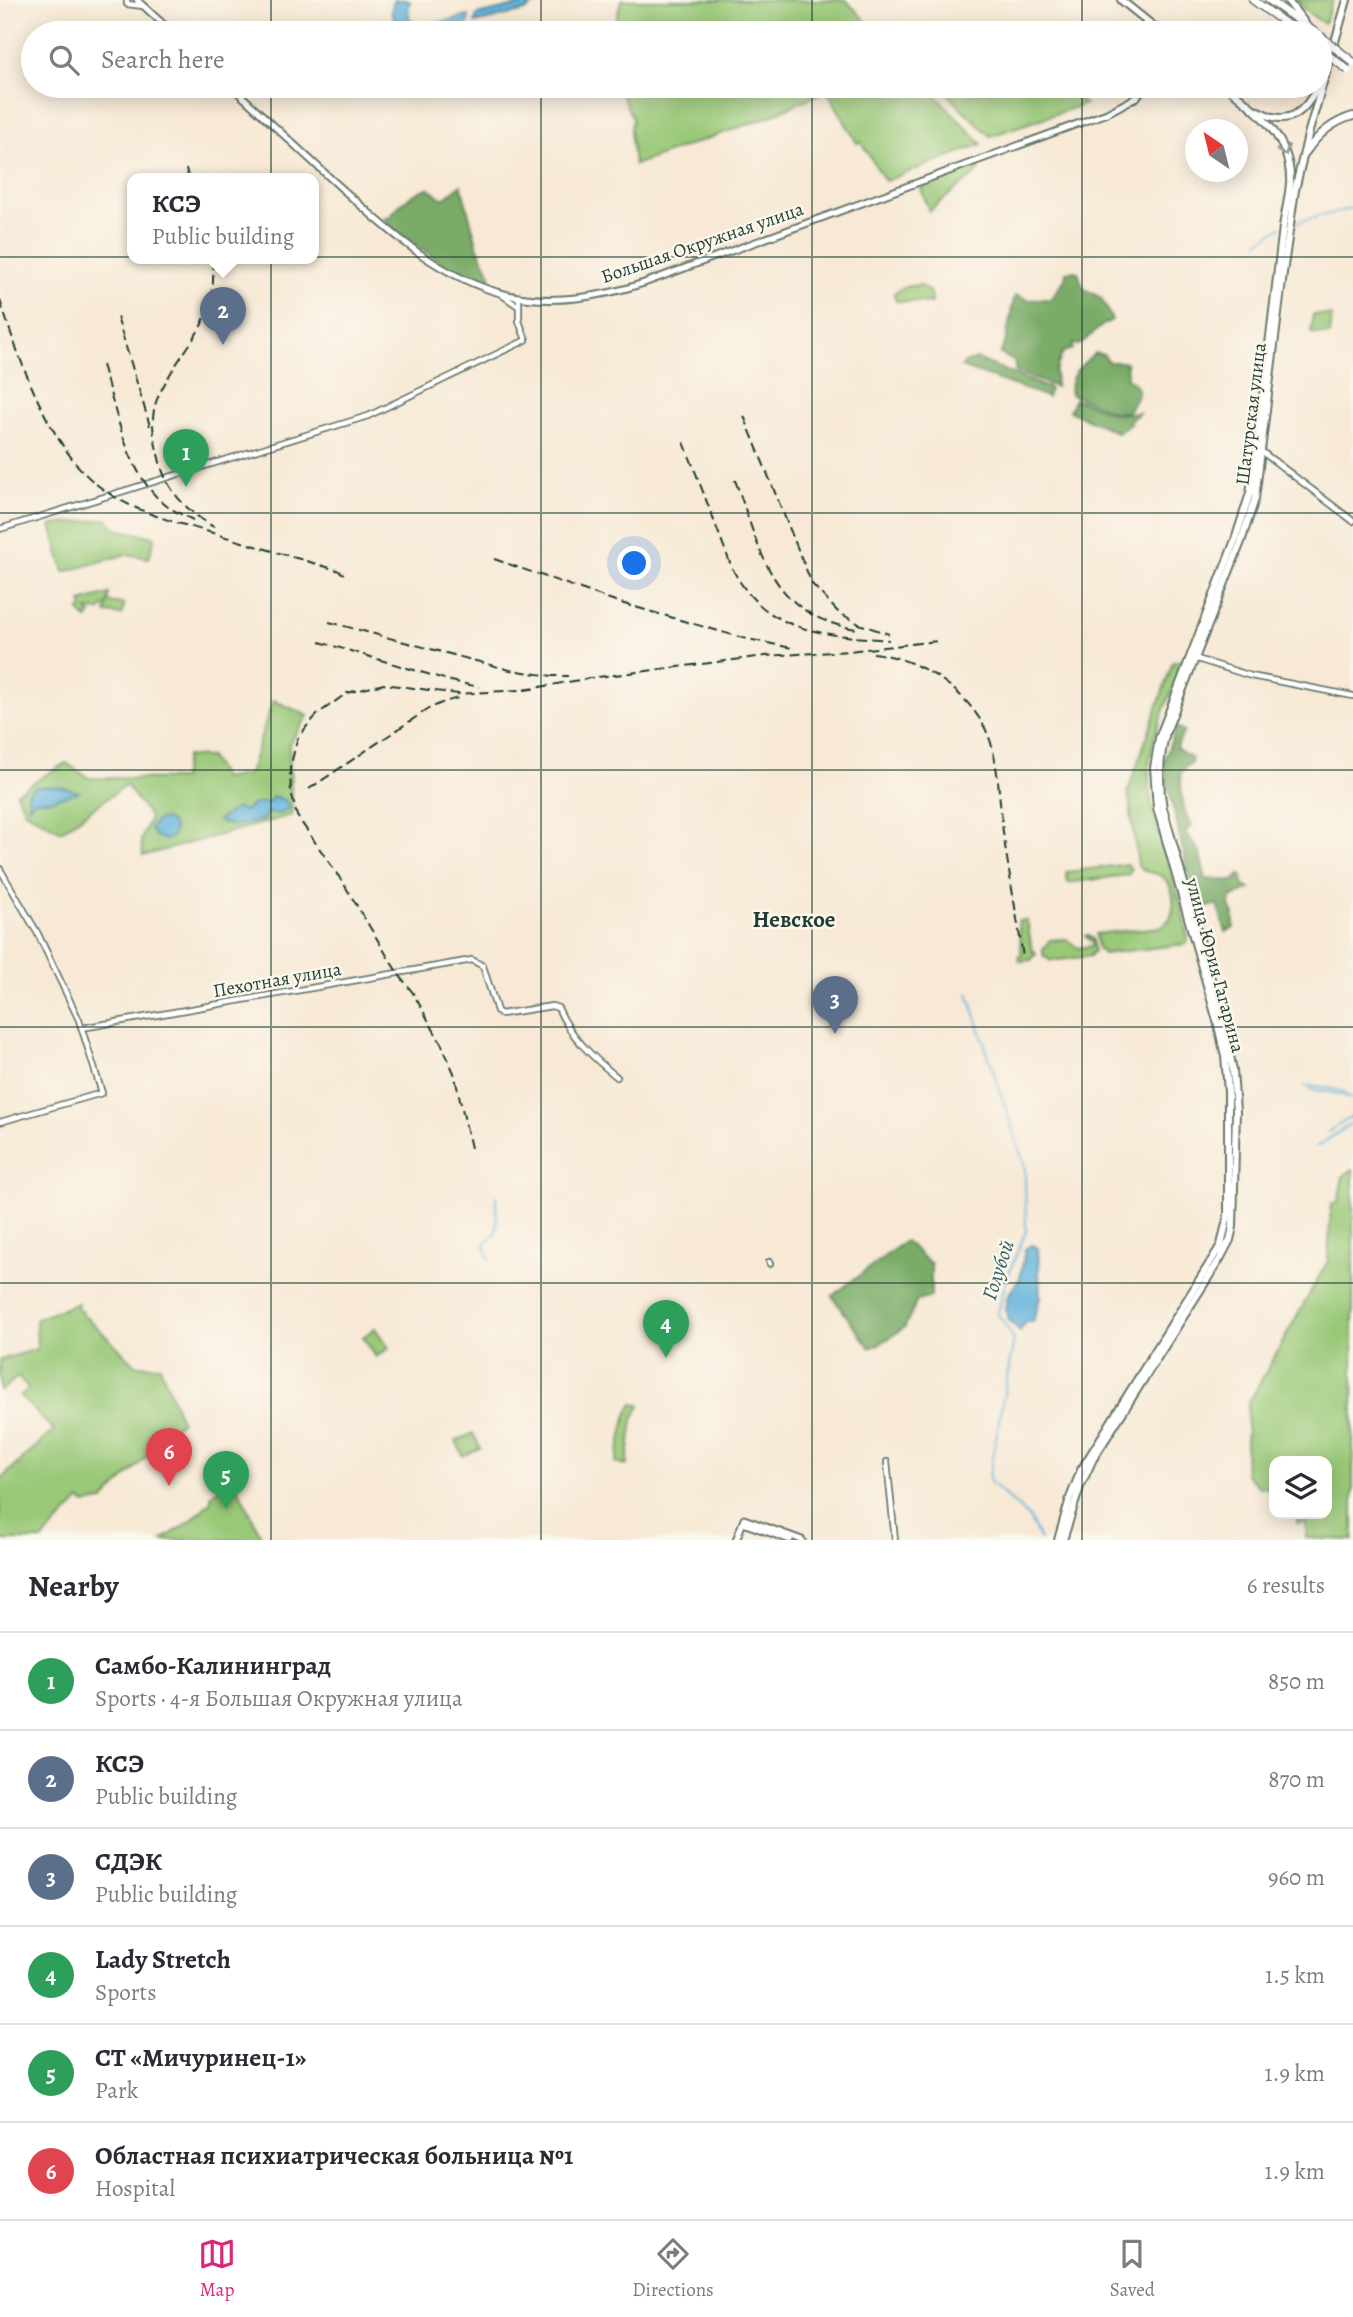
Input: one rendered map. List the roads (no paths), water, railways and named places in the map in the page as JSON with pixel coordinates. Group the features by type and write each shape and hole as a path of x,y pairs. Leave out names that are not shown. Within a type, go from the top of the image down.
{"highway":[{"path":"1251,0 1282,21"},
{"path":"1269,0 1298,21"},
{"path":"1332,46 1353,62"},
{"path":"1332,58 1350,72"}],"main road":[{"path":"137,0 160,21"},
{"path":"1121,0 1147,21"},
{"path":"1286,0 1304,21"},
{"path":"1332,48 1347,0"},
{"name":"Большая Окружная улица","path":"244,98 349,195 417,253 478,286 519,297 584,297 644,283 1107,113 1135,98"},
{"path":"1241,98 1273,117 1286,118 1300,112 1311,98"},
{"name":"Шатурская улица","path":"1193,658 1241,542 1255,499 1287,224 1318,98"},
{"name":"Шатурская улица","path":"1252,107 1275,131 1287,155 1290,181 1286,206 1287,224"},
{"path":"1301,163 1310,146 1323,131 1353,116"},
{"name":"Шатурская улица","path":"1193,658 1237,535 1259,451"},
{"path":"1241,542 1237,535 1245,531"},
{"name":"улица Юрия Гагарина","path":"1058,1540 1072,1492 1088,1457 1225,1237 1228,1215 1227,1072 1217,1021 1157,808 1153,776 1159,738 1193,658"},
{"name":"улица Юрия Гагарина","path":"1063,1540 1089,1466 1222,1255 1233,1227 1236,1111 1232,1062 1210,973 1163,808 1160,788 1160,762 1164,741 1193,658"},
{"path":"736,1540 743,1521"},
{"path":"743,1521 790,1540"},
{"path":"743,1521 802,1540"}],"street":[{"path":"127,0 127,4 144,6"},
{"path":"499,292 518,306"},
{"path":"0,529 368,416 526,340 519,321 519,297"},
{"path":"1259,451 1322,494 1353,521"},
{"path":"1193,658 1251,676 1353,696"},
{"path":"0,869 38,934 82,1028 102,1093 0,1122"},
{"name":"Пехотная улица","path":"82,1028 472,960 483,967 500,1014 558,1007 565,1022 591,1056 617,1077"},
{"path":"887,1462 890,1469 895,1540"}],"water":[{"path":"394,0 410,0 411,21 395,21 391,11"},
{"path":"528,0 538,2 525,11 476,21 477,15 524,4"},
{"path":"469,16 468,21 445,21"},
{"path":"50,786 79,792 50,800 35,800 29,806 28,793 34,787"},
{"path":"273,796 286,801 289,809 279,814 267,813 262,820 245,824 228,825 218,820 236,808 245,811 255,804 268,803"},
{"path":"156,821 170,821 174,829 172,837 165,840 155,836 150,828"},
{"path":"1032,1245 1038,1248 1040,1298 1033,1322 1025,1322 1020,1331 1009,1320 1005,1309 1008,1295 1020,1278 1025,1249"}],"waterway":[{"path":"1293,223 1353,208"},
{"path":"1258,242 1281,227"},
{"name":"Голубой","path":"968,993 1025,1171 1026,1231 1006,1280 998,1314 1014,1339 989,1476 990,1482 1029,1517 1040,1540"},
{"path":"1305,1086 1326,1087 1346,1093"},
{"path":"1310,1090 1353,1098"},
{"path":"1328,1132 1353,1116"},
{"path":"1316,1147 1353,1123"},
{"path":"490,1260 485,1246 496,1233 496,1196"}],"railway":[{"path":"186,169 187,173"},
{"path":"213,264 208,310 198,332 160,393 153,422 166,480 186,507 214,527"},
{"path":"0,300 38,401 66,451 82,471 100,487 126,503 154,515 344,574"},
{"path":"117,317 150,426"},
{"path":"102,365 125,442 142,479 168,507 193,520"},
{"path":"744,416 812,584 838,612 859,624 889,634"},
{"path":"684,442 732,568 746,590 762,607 779,619 799,627 842,636 889,640"},
{"path":"735,480 762,555 787,595 805,610 828,622 857,629"},
{"path":"494,559 621,603 743,638 792,648"},
{"path":"329,622 510,670 568,676"},
{"path":"524,690 590,678 765,656 849,651 937,641"},
{"path":"320,642 479,687"},
{"path":"873,653 910,662 944,682 973,709 984,726 996,767 1004,839 1023,957"},
{"path":"471,1148 454,1073 442,1045 413,993 297,816 291,792 290,768 297,740 307,726 319,713 347,693 384,684 458,694 533,689"},
{"path":"309,789 428,709 458,698"}],"place":[{"name":"КСЭ","path":"223,345"},
{"name":"Самбо-Калининград","path":"186,487"},
{"name":"СДЭК","path":"835,1034"},
{"name":"Lady Stretch","path":"666,1358"},
{"name":"Областная психиатрическая больница №1","path":"169,1486"},
{"name":"СТ «Мичуринец-1»","path":"226,1509"}],"district":[{"name":"Невское","path":"794,919"}]}
